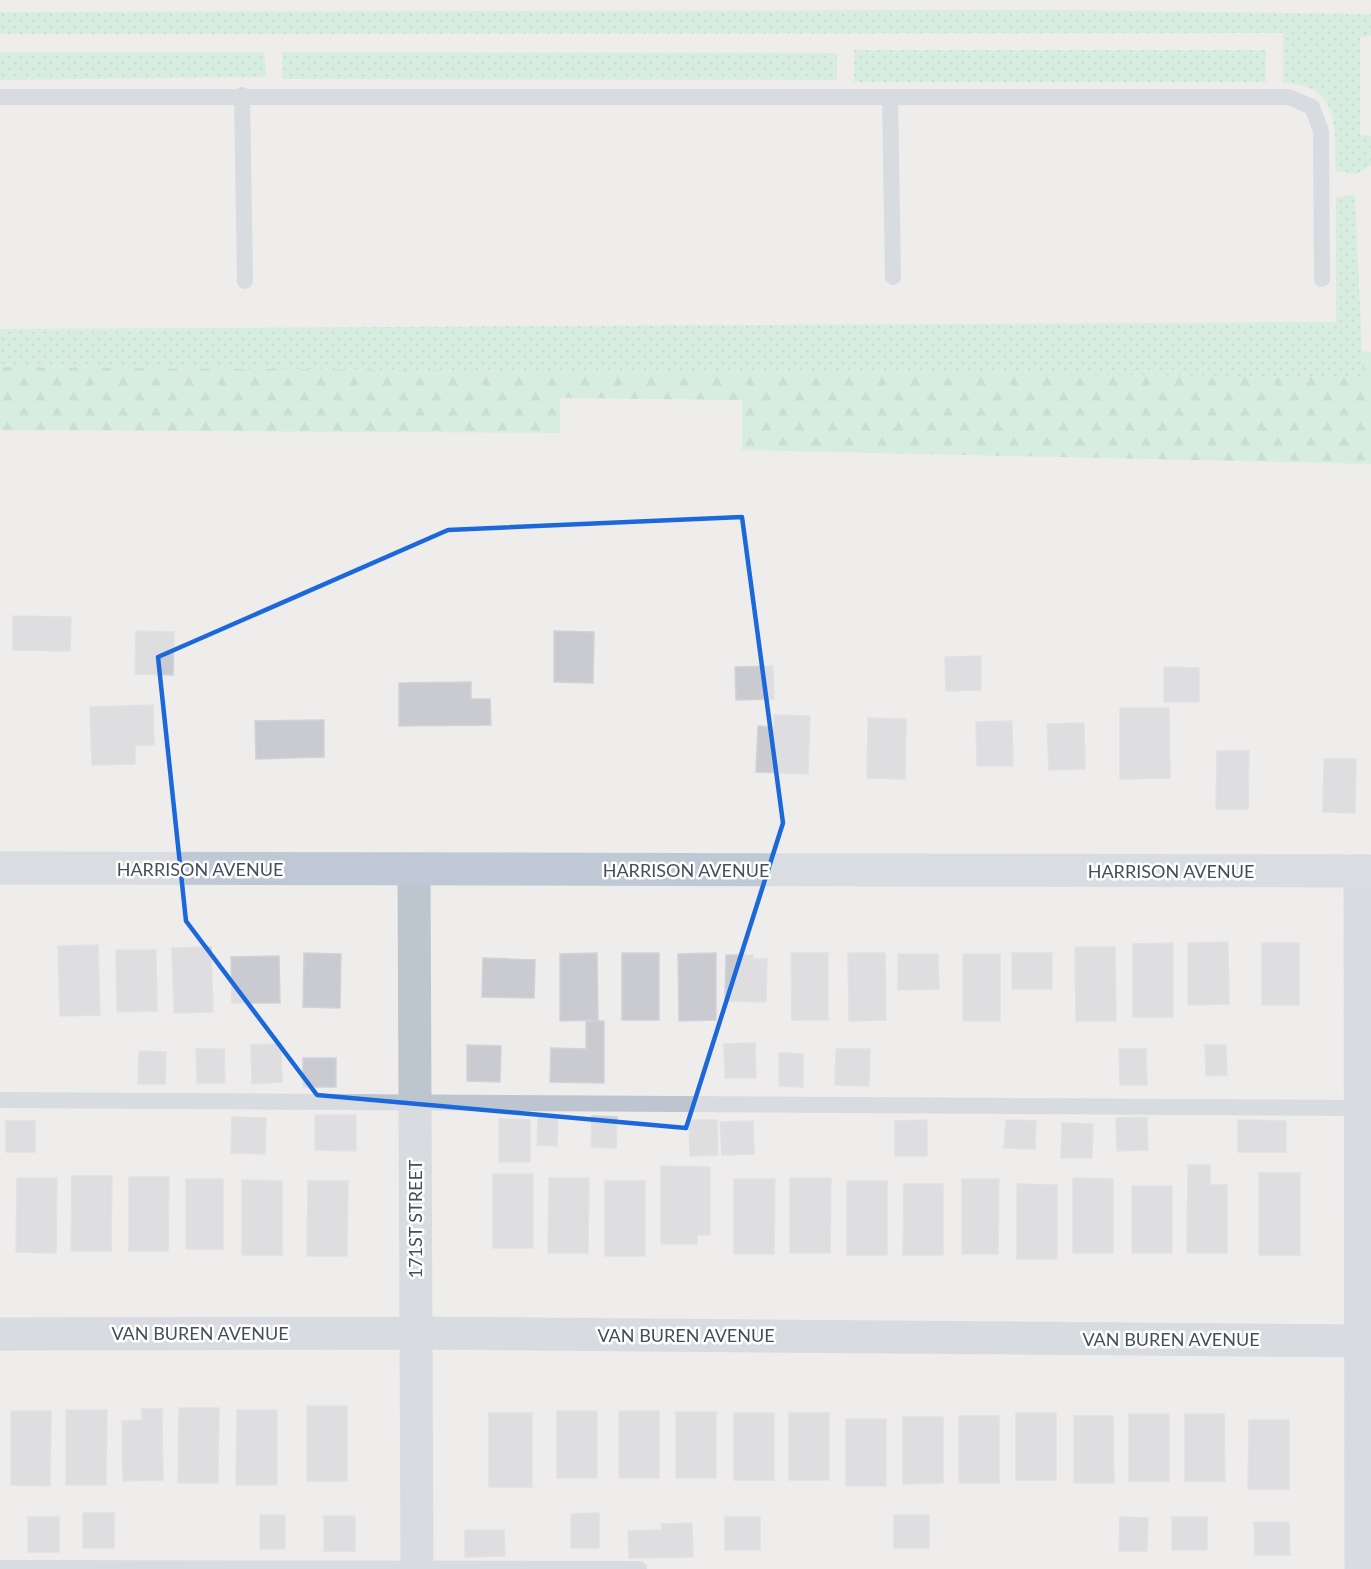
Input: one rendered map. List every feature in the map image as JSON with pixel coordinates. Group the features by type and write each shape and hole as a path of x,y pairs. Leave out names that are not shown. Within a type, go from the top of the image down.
{"street":[{"name":"HARRISON AVENUE","path":"0,868 1365,871"},
{"name":"171ST STREET","path":"414,869 417,1568"},
{"path":"1361,1569 1366,1341 1365,871"},
{"name":"VAN BUREN AVENUE","path":"0,1334 416,1333 1366,1341"}],"lane":[{"path":"243,95 244,281"},
{"path":"0,97 243,95 1289,97 1312,107 1321,131 1322,279"},
{"path":"890,97 893,278"},
{"path":"0,1100 1366,1108"},
{"path":"0,1568 639,1569"}],"highlighted area":[{"path":"742,517 783,823 686,1128 317,1095 186,921 158,657 448,530"}],"green space":[{"path":"1060,10 1371,14 1371,36 1360,37 1360,135 1371,136 1371,165 1357,174 1336,171 1334,124 1325,100 1315,91 1302,85 1283,83 1283,33 0,34 0,12"},
{"path":"854,50 1266,50 1266,82 854,82"},
{"path":"0,52 264,52 266,77 0,80"},
{"path":"282,52 837,53 837,80 282,79"},
{"path":"1355,194 1363,377 0,367 0,329 1336,322 1336,198"},
{"path":"1361,351 1371,352 1371,464 742,450 742,400 560,398 560,433 0,430 0,367 1363,377"}],"building":[{"path":"13,616 71,617 70,651 13,650"},
{"path":"136,631 174,632 173,675 135,674"},
{"path":"554,631 594,632 593,683 554,682"},
{"path":"981,656 981,690 946,691 945,657"},
{"path":"773,666 774,699 736,700 735,667"},
{"path":"1164,667 1199,668 1199,702 1164,702"},
{"path":"471,682 471,699 490,699 491,725 399,726 399,683"},
{"path":"153,705 154,745 135,745 135,764 92,765 90,707"},
{"path":"1120,708 1169,708 1170,778 1120,779"},
{"path":"774,715 810,716 808,774 756,772 758,726 774,727"},
{"path":"868,718 906,719 905,779 867,778"},
{"path":"324,720 324,757 256,759 255,721"},
{"path":"1012,721 1013,766 977,766 976,722"},
{"path":"1084,723 1085,769 1049,770 1047,724"},
{"path":"1217,751 1249,751 1248,809 1216,809"},
{"path":"1324,759 1356,759 1355,813 1323,812"},
{"path":"1228,942 1229,1004 1188,1005 1188,943"},
{"path":"1173,943 1173,1017 1133,1017 1133,944"},
{"path":"1262,943 1299,943 1299,1005 1262,1005"},
{"path":"98,945 100,1015 60,1016 58,946"},
{"path":"211,947 213,1012 174,1013 172,948"},
{"path":"1075,947 1115,947 1116,1021 1076,1021"},
{"path":"116,950 156,950 157,1011 117,1012"},
{"path":"304,953 341,954 340,1008 303,1007"},
{"path":"597,953 598,1020 560,1021 560,954"},
{"path":"622,953 659,953 659,1020 622,1020"},
{"path":"716,953 716,1020 679,1021 678,954"},
{"path":"791,953 828,953 828,1020 792,1020"},
{"path":"848,953 885,953 886,1020 849,1021"},
{"path":"1012,953 1052,953 1052,989 1012,989"},
{"path":"898,954 938,954 939,989 898,990"},
{"path":"963,954 1000,954 1000,1021 963,1021"},
{"path":"726,955 753,955 753,959 767,959 766,1002 725,1001"},
{"path":"279,956 280,1003 232,1003 231,957"},
{"path":"483,958 535,960 534,998 482,997"},
{"path":"586,1021 604,1021 604,1083 550,1082 551,1048 586,1049"},
{"path":"755,1043 756,1078 725,1078 724,1044"},
{"path":"281,1044 282,1082 252,1084 251,1045"},
{"path":"467,1045 501,1046 500,1082 467,1081"},
{"path":"1205,1045 1226,1045 1227,1075 1206,1076"},
{"path":"196,1049 224,1049 225,1083 197,1083"},
{"path":"836,1049 870,1049 869,1086 835,1085"},
{"path":"1119,1049 1146,1049 1147,1085 1120,1085"},
{"path":"139,1051 166,1052 165,1084 138,1084"},
{"path":"779,1053 803,1054 803,1087 779,1086"},
{"path":"303,1058 336,1058 336,1087 303,1087"},
{"path":"315,1115 356,1115 356,1151 315,1150"},
{"path":"592,1116 617,1117 616,1148 591,1147"},
{"path":"232,1117 266,1118 265,1154 231,1153"},
{"path":"538,1117 558,1118 557,1146 537,1145"},
{"path":"1147,1117 1148,1150 1117,1151 1116,1118"},
{"path":"499,1119 530,1120 530,1162 499,1162"},
{"path":"689,1120 717,1120 718,1155 690,1156"},
{"path":"927,1120 927,1156 895,1156 895,1121"},
{"path":"1006,1120 1036,1121 1035,1149 1004,1148"},
{"path":"1238,1120 1286,1121 1286,1152 1238,1152"},
{"path":"6,1121 35,1121 35,1152 6,1152"},
{"path":"753,1121 754,1154 722,1155 720,1122"},
{"path":"1062,1123 1093,1124 1092,1158 1061,1158"},
{"path":"1188,1165 1210,1165 1210,1185 1227,1185 1227,1253 1187,1253"},
{"path":"661,1166 710,1167 710,1235 697,1235 697,1244 661,1244"},
{"path":"1259,1173 1300,1173 1300,1255 1259,1255"},
{"path":"493,1174 533,1174 533,1248 493,1248"},
{"path":"72,1176 112,1176 111,1251 71,1251"},
{"path":"129,1177 169,1177 168,1251 129,1251"},
{"path":"17,1178 57,1178 56,1253 16,1252"},
{"path":"549,1178 589,1178 588,1253 548,1253"},
{"path":"790,1178 831,1178 830,1253 790,1253"},
{"path":"1073,1178 1113,1179 1113,1253 1073,1253"},
{"path":"186,1179 223,1179 223,1249 186,1249"},
{"path":"734,1179 775,1179 774,1254 734,1254"},
{"path":"962,1179 999,1179 998,1254 962,1254"},
{"path":"242,1180 282,1181 282,1255 242,1255"},
{"path":"308,1181 348,1181 347,1256 307,1256"},
{"path":"605,1181 645,1181 645,1256 605,1256"},
{"path":"847,1181 887,1181 887,1255 847,1255"},
{"path":"904,1184 943,1184 943,1255 903,1255"},
{"path":"1017,1184 1057,1185 1057,1259 1017,1259"},
{"path":"1132,1186 1172,1186 1172,1253 1132,1253"},
{"path":"307,1406 347,1406 347,1481 307,1481"},
{"path":"179,1408 219,1408 218,1483 178,1483"},
{"path":"142,1409 162,1409 163,1480 123,1481 122,1421 142,1420"},
{"path":"66,1410 107,1410 106,1485 66,1485"},
{"path":"237,1410 277,1410 277,1485 236,1485"},
{"path":"11,1411 51,1411 50,1486 11,1485"},
{"path":"557,1411 597,1411 597,1478 557,1478"},
{"path":"619,1411 659,1411 659,1478 619,1478"},
{"path":"676,1412 716,1412 716,1478 676,1478"},
{"path":"489,1413 532,1413 532,1487 489,1487"},
{"path":"734,1413 774,1413 774,1480 734,1480"},
{"path":"789,1413 829,1413 829,1480 789,1480"},
{"path":"1016,1413 1056,1413 1056,1480 1016,1480"},
{"path":"1129,1414 1169,1414 1169,1481 1129,1481"},
{"path":"1185,1414 1224,1414 1225,1481 1185,1481"},
{"path":"959,1416 999,1416 999,1483 959,1483"},
{"path":"1074,1416 1113,1416 1114,1483 1074,1483"},
{"path":"903,1417 943,1417 943,1483 903,1484"},
{"path":"846,1419 886,1419 886,1486 846,1486"},
{"path":"1249,1420 1289,1420 1289,1489 1248,1489"},
{"path":"83,1513 114,1513 114,1548 83,1548"},
{"path":"599,1513 599,1548 571,1548 571,1514"},
{"path":"260,1515 285,1515 285,1549 260,1549"},
{"path":"894,1515 929,1515 929,1548 894,1548"},
{"path":"324,1516 355,1516 355,1551 324,1551"},
{"path":"28,1517 59,1517 59,1552 28,1552"},
{"path":"725,1517 760,1517 760,1550 725,1550"},
{"path":"1120,1517 1148,1518 1147,1551 1119,1551"},
{"path":"1172,1517 1207,1517 1207,1550 1172,1550"},
{"path":"1254,1522 1289,1522 1290,1555 1255,1555"},
{"path":"692,1523 693,1557 629,1558 628,1531 662,1530 661,1524"},
{"path":"465,1530 504,1530 505,1556 465,1557"}]}
